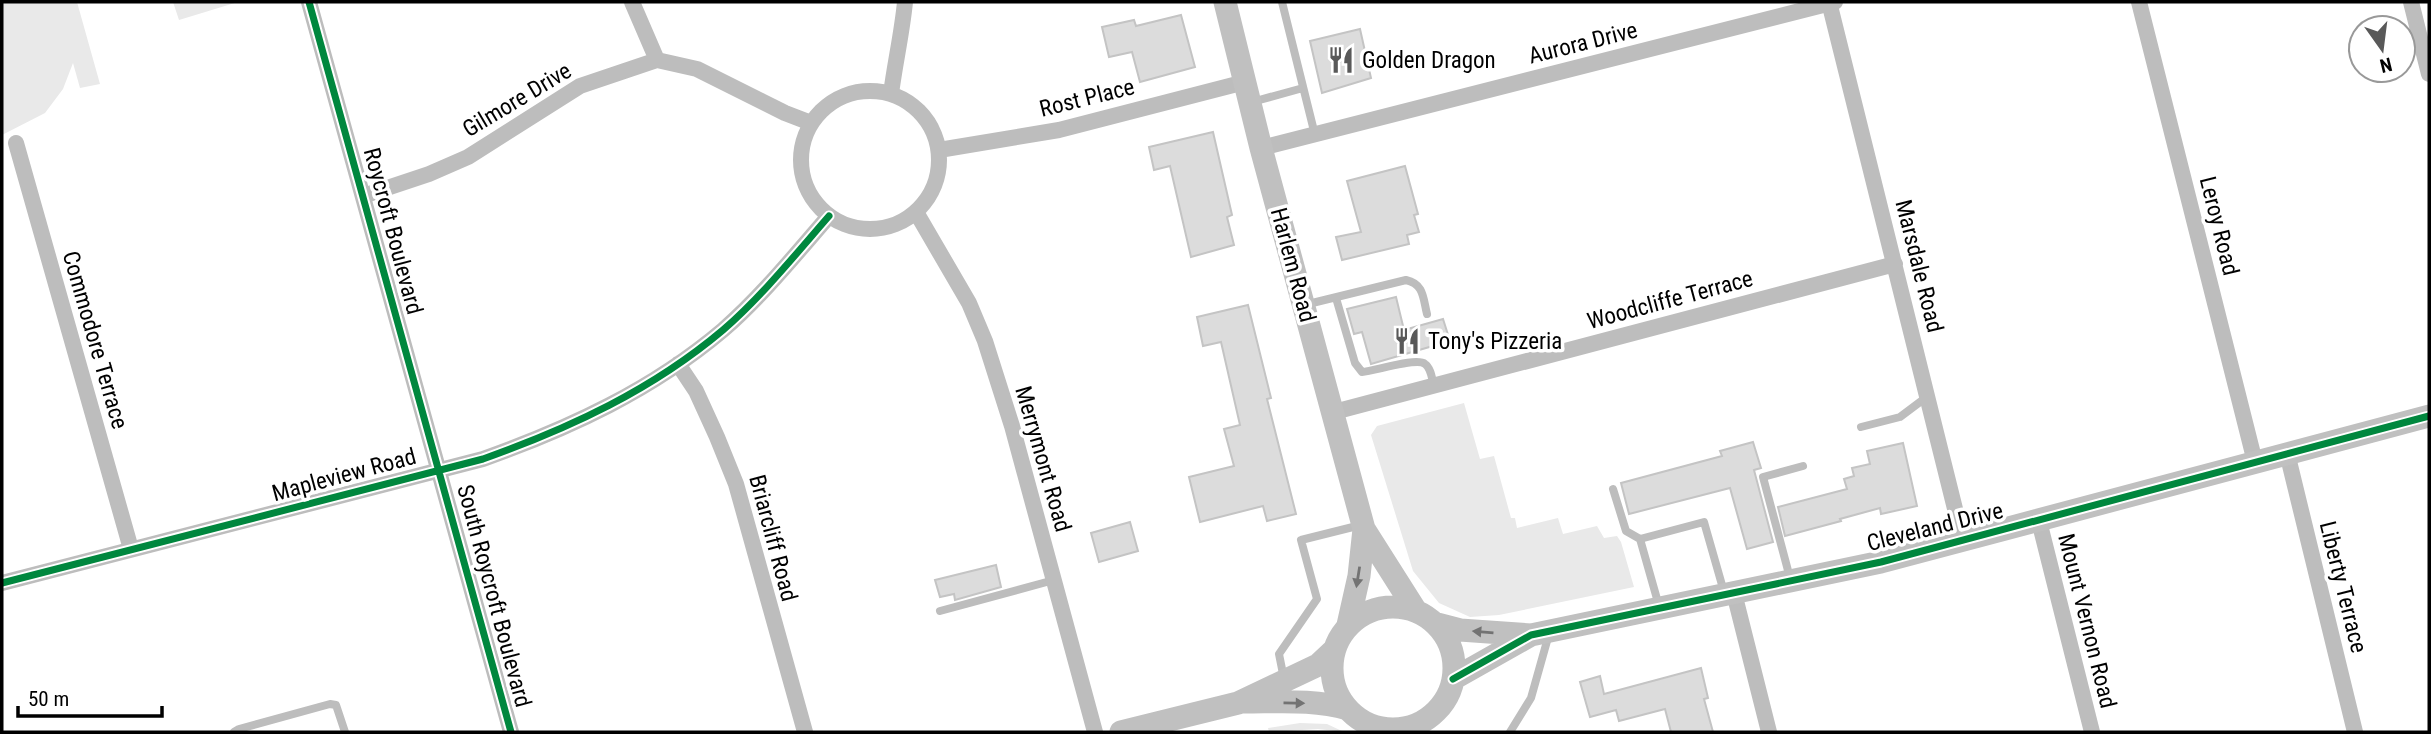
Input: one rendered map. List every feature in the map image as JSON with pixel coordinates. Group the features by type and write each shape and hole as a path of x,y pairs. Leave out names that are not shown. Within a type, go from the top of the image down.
{"street":[{"name":"Roycroft Boulevard","path":"309,2 439,470"},
{"path":"632,2 657,60 697,69 811,123"},
{"path":"891,94 905,2"},
{"name":"Harlem Road","path":"1225,2 1261,148 1364,527 1416,611"},
{"name":"Aurora Drive","path":"1261,148 1831,2"},
{"name":"Marsdale Road","path":"1831,2 1963,541"},
{"name":"Leroy Road","path":"2139,2 2255,462"},
{"path":"2411,2 2429,74"},
{"name":"Gilmore Drive","path":"363,196 429,174 468,157 580,86 657,60"},
{"path":"867,90 891,94 917,108 932,127 939,150 939,170 931,193 916,212 905,220 883,228 851,226 829,216 813,200 803,178 802,145 811,123 823,109 843,96 867,90"},
{"name":"Rost Place","path":"939,150 1059,130 1247,92"},
{"name":"Commodore Terrace","path":"16,143 131,549"},
{"name":"Merrymont Road","path":"916,212 969,303 985,341 1012,426 1095,732"},
{"name":"Mapleview Road","path":"2,583 483,459 546,437 615,403 678,364 723,329 829,216"},
{"name":"Woodcliffe Terrace","path":"1334,412 1895,264"},
{"name":"Briarcliff Road","path":"678,364 696,391 736,484 805,732"},
{"name":"Cleveland Drive","path":"1437,624 1460,630 1540,633 1730,594 1963,541 2429,416"},
{"name":"Liberty Terrace","path":"2287,453 2355,732"},
{"name":"South Roycroft Boulevard","path":"439,470 511,732"},
{"name":"Mount Vernon Road","path":"2039,521 2091,732"},
{"name":"Harlem Road","path":"1348,625 1359,576 1364,527"},
{"path":"1730,594 1769,732"},
{"path":"1387,607 1416,611 1437,624 1450,644 1454,667 1450,691 1434,722 1374,729 1348,709 1333,682 1332,666 1334,650 1348,625 1373,610 1387,607"},
{"name":"Cleveland Drive","path":"1453,679 1540,633"},
{"path":"1121,732 1238,703 1318,665 1334,650"},
{"path":"1238,703 1317,703 1348,709"}],"lane":[{"path":"1282,2 1315,135"},
{"path":"1247,92 1303,88"},
{"path":"1304,306 1406,280 1416,282 1420,287 1427,314"},
{"path":"1336,298 1356,363 1362,372 1417,361 1429,368 1434,386"},
{"path":"1861,427 1900,417 1928,396"},
{"path":"1791,581 1763,477 1802,466"},
{"path":"1613,489 1626,531 1640,539 1704,522 1730,594"},
{"path":"1284,681 1279,654 1317,599 1301,540 1364,527"},
{"path":"1640,539 1659,608"},
{"path":"940,611 1054,580"},
{"path":"1510,732 1531,698 1540,633"},
{"path":"234,732 330,704 339,709 345,732"}],"shaded area":[{"path":"2,2 77,2 100,84 80,88 73,63 63,89 45,113 2,135"},
{"path":"173,2 238,2 179,20"},
{"path":"1464,403 1480,459 1494,456 1511,518 1515,518 1517,528 1558,518 1563,534 1597,526 1604,538 1617,536 1634,587 1499,615 1470,617 1439,603 1413,571 1371,435 1377,426"},
{"path":"1300,723 1327,724 1344,732 1318,729 1269,732 1268,728"}],"building":[{"path":"1181,15 1195,67 1140,82 1132,52 1109,57 1102,27 1134,20 1136,26"},
{"name":"Golden Dragon","path":"1360,29 1371,78 1322,93 1310,41"},
{"path":"1213,132 1232,215 1227,217 1234,245 1191,257 1170,166 1154,170 1149,147"},
{"path":"1405,166 1418,214 1414,215 1419,232 1407,235 1409,244 1342,260 1336,237 1361,232 1347,181"},
{"path":"1396,297 1404,330 1443,319 1450,341 1371,364 1362,332 1354,334 1347,309"},
{"path":"1248,305 1271,398 1267,399 1296,514 1267,521 1263,506 1200,522 1189,477 1234,466 1224,429 1240,425 1221,342 1203,346 1197,317"},
{"path":"1753,442 1761,468 1754,470 1773,542 1747,549 1730,488 1629,514 1621,483 1722,456 1720,451"},
{"path":"1903,443 1917,506 1881,514 1880,508 1785,536 1778,507 1847,489 1844,479 1854,476 1852,468 1870,464 1867,451"},
{"path":"1130,522 1138,551 1099,562 1091,533"},
{"path":"996,565 1001,587 955,600 954,594 940,597 935,580"},
{"path":"1701,668 1708,698 1704,699 1713,732 1671,732 1665,709 1619,721 1616,710 1590,717 1580,682 1600,676 1604,694"}],"cycle path":[{"path":"309,2 511,732"},
{"path":"2,583 483,459 547,434 639,389 696,351 723,330 765,289 829,216"},
{"path":"1453,679 1531,635 1881,562 2429,416"}],"place":[{"name":"Golden Dragon","path":"1341,60"},
{"name":"Tony's Pizzeria","path":"1407,341"}]}
